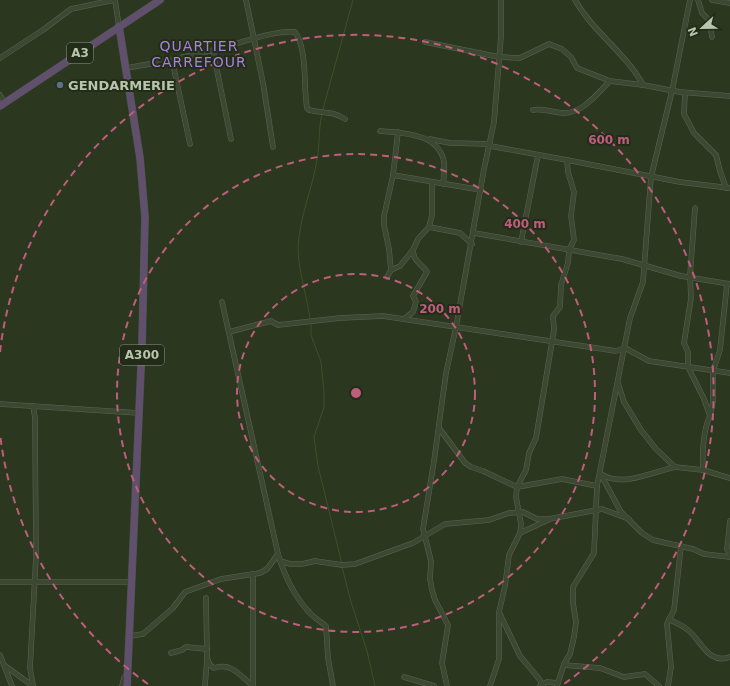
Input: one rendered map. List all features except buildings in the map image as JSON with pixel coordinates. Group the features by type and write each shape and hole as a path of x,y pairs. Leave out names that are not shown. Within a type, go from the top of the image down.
{"highway":[{"name":"A3","path":"3,104 160,0"},
{"name":"A300","path":"119,26 127,68 140,158 145,217 143,321 127,686"}],"street":[{"path":"0,58 43,30 72,8 115,0 119,26"},
{"path":"246,0 255,40 273,147"},
{"path":"447,686 442,663 448,625 435,600 432,590 431,561 424,538 423,520 439,428 446,373 472,244 494,122 501,36 501,0"},
{"path":"575,0 609,44 634,69 643,85"},
{"path":"499,612 520,656 540,680 542,686 547,682 557,685 564,665 570,654 576,622 573,603 573,587 594,552 597,486 630,318 644,282 651,177 672,91 690,0"},
{"path":"698,0 702,13 709,20 712,37"},
{"path":"712,0 730,3"},
{"path":"127,68 172,60 289,31 295,32 299,38 304,62 309,110 315,112 331,112 345,119"},
{"path":"425,42 499,57 520,58 550,44 562,49 571,56 577,68 610,82 643,85 685,93 730,96"},
{"path":"213,50 231,139"},
{"path":"172,60 190,144"},
{"path":"533,110 540,109 565,113 580,109 610,82"},
{"path":"380,131 398,132 450,143 490,145 538,154 552,159 567,160 699,186 728,188 720,171 716,155 694,133 684,114 685,93"},
{"path":"0,95 3,104"},
{"path":"387,277 391,270 389,249 384,225 387,197 393,175 398,132"},
{"path":"429,139 438,149 444,161 443,184"},
{"path":"521,242 538,154"},
{"path":"490,686 499,659 499,612 505,586 509,555 520,537 521,524 516,498 517,487 526,470 529,453 536,438 554,330 553,316 560,307 561,285 568,263 569,250 574,240 571,216 574,192 568,172 567,160"},
{"path":"393,175 481,190"},
{"path":"391,270 400,266 413,250 418,239 429,227 432,216 432,182"},
{"path":"695,208 690,276 691,298 684,343 688,352 688,367 710,415"},
{"path":"429,227 460,233 472,244"},
{"path":"474,233 645,265 681,276 690,276 728,284 720,350 714,371 713,402 702,454 703,470"},
{"path":"405,318 413,312 416,302 413,296 427,272 418,263 413,255 413,250"},
{"path":"222,302 280,561 302,603 310,613 326,626 328,658 333,686"},
{"path":"229,332 271,321 278,325 383,316 405,318 616,351 625,348 649,361 730,373"},
{"path":"618,383 624,402 641,430 656,449 675,467"},
{"path":"0,404 139,413"},
{"path":"33,406 35,418 35,583 30,668 33,686"},
{"path":"439,428 465,463 517,487 562,479 597,486"},
{"path":"600,473 608,479 638,478 675,467 703,470 730,478"},
{"path":"600,473 621,512 642,533 653,540 694,549 704,554 730,557"},
{"path":"280,561 290,564 302,564 315,561 342,565 355,564 424,538 434,529 445,524 489,520 509,513 523,512 537,519 549,519 602,509 629,519"},
{"path":"520,533 549,519"},
{"path":"730,521 727,549 730,554"},
{"path":"668,686 671,666 667,624 674,610 678,587 681,546"},
{"path":"130,636 143,634 173,608 187,590 221,579 254,574 267,570 278,554"},
{"path":"253,686 254,574"},
{"path":"0,582 131,582"},
{"path":"205,686 207,659 206,598"},
{"path":"669,619 687,629 710,656 723,660 730,657"},
{"path":"172,653 186,647 207,649"},
{"path":"0,655 12,686"},
{"path":"207,659 210,665 214,668 221,666 237,670 242,678 253,686"},
{"path":"4,665 33,686"},
{"path":"564,665 600,668 624,677 645,674 659,686"},
{"path":"122,686 128,671"},
{"path":"404,677 434,686"}],"waterway":[{"path":"323,109 353,0"},
{"path":"310,319 299,265 298,247 301,224 317,160 322,114"},
{"path":"311,324 311,335 321,362 324,392 324,407 314,437 318,466 342,564"},
{"path":"342,567 351,602 367,651 375,686"}],"place":[{"name":"GENDARMERIE","path":"60,85"}],"district":[{"name":"QUARTIER CARREFOUR","path":"199,54"}]}
